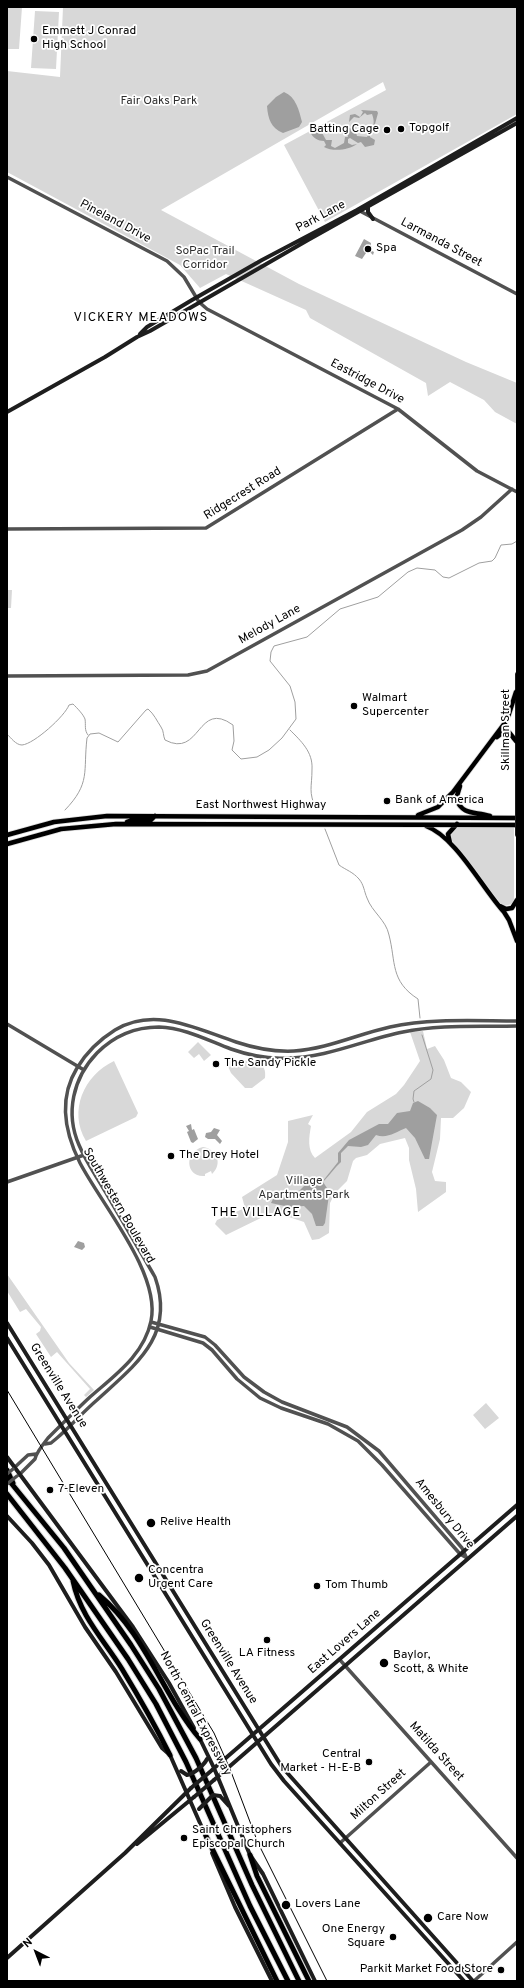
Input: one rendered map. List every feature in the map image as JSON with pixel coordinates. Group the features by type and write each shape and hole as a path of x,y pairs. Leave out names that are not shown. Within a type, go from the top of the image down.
{"highway":[{"path":"11,1469 15,1487"},
{"name":"North Central Expressway","path":"7,1478 64,1548 146,1667 185,1735 252,1885 300,1981"},
{"path":"8,1496 42,1536 73,1578 128,1659 172,1732 203,1797 250,1906 288,1981"},
{"path":"73,1578 76,1598 89,1622 121,1668 157,1729 170,1755"},
{"path":"94,1591 113,1607 132,1632 186,1723 200,1739"},
{"path":"206,1836 277,1981"},
{"path":"250,1855 257,1876 309,1981"}],"main road":[{"name":"Park Lane","path":"7,412 265,265 307,238 359,211 517,118"},
{"name":"Park Lane","path":"359,211 517,123"},
{"path":"368,207 368,212 373,219"},
{"name":"Park Lane","path":"137,337 147,327 196,297 262,260 299,243"},
{"path":"262,260 265,265"},
{"name":"Skillman Street","path":"517,674 517,835"},
{"path":"414,817 438,808 454,792 507,720 516,692"},
{"path":"496,817 466,812 461,808 456,799 458,789 502,732 510,732 516,740"},
{"name":"East Northwest Highway","path":"7,835 38,825 106,816 517,818"},
{"path":"123,824 133,820 151,820 155,816"},
{"path":"338,824 343,821 356,821 359,820 360,817"},
{"name":"East Northwest Highway","path":"7,844 61,829 123,824 517,824"},
{"path":"450,843 448,834 457,824"},
{"path":"423,825 434,829 450,843 496,901 509,920 517,941"},
{"path":"496,901 502,907 509,909 514,906 517,900"},
{"name":"Greenville Avenue","path":"7,1323 263,1737 290,1776 474,1981"},
{"name":"Greenville Avenue","path":"7,1338 258,1742 284,1781 464,1981"},
{"path":"28,1371 35,1367"},
{"name":"North Central Expressway","path":"7,1457 11,1469 19,1475 133,1627 169,1683 200,1739 213,1770 218,1776 250,1855 263,1874 315,1981"},
{"path":"97,1483 104,1479"},
{"name":"East Lovers Lane","path":"186,1793 517,1505"},
{"path":"7,1516 32,1543 49,1565 85,1627 116,1672 162,1748 170,1755 206,1836 235,1907 272,1981"},
{"name":"East Lovers Lane","path":"190,1801 517,1516"},
{"path":"124,1526 130,1522"},
{"path":"155,1576 161,1572"},
{"path":"401,1607 406,1612"},
{"path":"176,1767 187,1775 191,1774 207,1759 206,1752"},
{"path":"7,1958 125,1853 186,1793"},
{"path":"198,1818 199,1810 213,1795 220,1796 232,1809"},
{"path":"125,1853 190,1801"},
{"path":"395,1904 400,1899"},
{"path":"420,1933 426,1928"}],"street":[{"name":"Pineland Drive","path":"7,177 167,261 184,277 199,302"},
{"name":"Larmanda Street","path":"359,211 517,294"},
{"name":"Eastridge Drive","path":"199,302 211,312 398,409 472,467 517,492"},
{"name":"Ridgecrest Road","path":"7,529 206,528 398,409"},
{"name":"Melody Lane","path":"7,676 188,675 207,671 462,530 482,517 512,489"},
{"name":"Southwestern Boulevard","path":"7,1484 19,1475 35,1459 36,1454 48,1438 61,1425 134,1357 145,1340 151,1322 153,1298 141,1266 78,1157 66,1124 65,1111 69,1086 78,1066 92,1048 109,1034 130,1023 140,1020 169,1020 246,1045 284,1051 322,1046 404,1024 454,1021 517,1021"},
{"path":"454,1021 454,1027"},
{"path":"7,1024 84,1070"},
{"path":"404,1024 405,1032"},
{"name":"Southwestern Boulevard","path":"45,1444 51,1443 71,1426 142,1358 150,1345 158,1323 159,1291 155,1277 76,1139 72,1118 74,1092 84,1070 100,1050 117,1037 133,1030 151,1027 184,1031 241,1052 286,1058 329,1053 405,1032 454,1027 517,1026"},
{"path":"7,1182 84,1155"},
{"path":"99,1194 105,1191"},
{"path":"141,1266 147,1263"},
{"name":"Amesbury Drive","path":"151,1322 189,1331 210,1341 244,1377 266,1394 282,1402 335,1421 357,1434 379,1451 417,1495 462,1553"},
{"name":"Amesbury Drive","path":"150,1327 192,1339 207,1346 240,1382 262,1399 285,1410 328,1424 350,1436 372,1454 468,1559"},
{"path":"262,1399 266,1394"},
{"path":"78,1409 83,1413"},
{"name":"Southwestern Boulevard","path":"7,1474 28,1455 36,1454"},
{"path":"412,1499 417,1495"},
{"name":"Matilda Street","path":"340,1660 517,1858"},
{"name":"Milton Street","path":"340,1843 431,1762"},
{"path":"474,1981 517,1942"}],"green space":[{"path":"7,7 22,7 19,49 7,49"},
{"path":"63,7 517,7 517,114 325,222 284,145 386,90 383,82 161,210 299,284 466,362 517,383 517,424 495,412 484,400 450,382 428,396 426,383 310,318 306,310 226,274 200,288 180,265 7,172 7,71 60,77"},
{"path":"35,11 59,12 56,69 31,68"},
{"path":"7,590 12,590 11,608 7,608"},
{"path":"455,828 514,828 514,899 512,904 504,906 500,903 451,840 450,833"},
{"name":"Village Apartments Park","path":"423,1031 427,1049 435,1046 444,1060 451,1078 461,1082 471,1092 464,1108 453,1118 441,1118 440,1139 432,1172 435,1181 446,1182 446,1192 418,1212 416,1189 409,1160 409,1148 405,1138 380,1144 367,1155 356,1158 353,1161 347,1181 335,1193 330,1203 329,1233 319,1239 312,1240 304,1222 280,1214 271,1213 226,1235 215,1224 217,1220 245,1208 242,1197 277,1175 288,1142 288,1121 313,1115 308,1124 311,1126 309,1139 310,1147 312,1155 315,1158 351,1132 367,1112 396,1094 420,1061 410,1032"},
{"path":"198,1042 211,1055 204,1061 199,1054 194,1058 188,1052"},
{"path":"114,1061 138,1113 136,1117 86,1141 81,1130 79,1118 79,1106 82,1095 94,1075 103,1067"},
{"path":"249,1061 260,1064 265,1072 265,1078 252,1088 245,1088 231,1073 226,1062"},
{"path":"203,1147 208,1148 215,1154 218,1162 212,1174 211,1171 205,1174 205,1176 199,1176 194,1173 189,1164 192,1154"},
{"path":"7,1274 69,1363 94,1390 86,1397 84,1395 90,1389 57,1352 51,1357 36,1334 40,1331 41,1327 26,1309 20,1312 7,1291"},
{"path":"486,1403 499,1418 485,1429 473,1415"}],"shaded area":[{"path":"284,92 294,101 302,122 299,127 283,133 273,126 268,115 267,106 276,97"},
{"path":"361,110 377,111 378,113 375,124 370,133 370,137 375,140 374,145 365,147 361,142 358,143 350,138 348,139 348,143 352,145 357,144 345,149 328,149 324,147 326,145 324,141 316,139 310,132 320,129 326,140 332,140 331,146 335,148 344,143 345,137 348,137 346,129 344,128 340,130 339,128 345,124 344,127 355,129 357,136 367,137 369,133 367,130 372,127 374,123 372,114 367,115 365,113 359,118 354,117 349,122 350,115 355,114 360,117 363,112"},
{"name":"Spa","path":"364,239 371,243 370,250 374,252 373,255 368,250 362,259 355,256"},
{"path":"418,1101 430,1108 437,1115 429,1159 425,1159 415,1138 406,1128 388,1136 376,1135 368,1145 361,1147 348,1146 341,1153 341,1162 323,1182 329,1191 329,1195 325,1223 323,1226 316,1226 312,1214 304,1206 289,1207 271,1203 273,1199 291,1196 299,1191 309,1181 318,1179 322,1182 338,1162 338,1153 349,1140 379,1124 388,1124 397,1113 410,1111 413,1103"},
{"path":"191,1124 192,1130 194,1129 198,1139 193,1143 191,1142 187,1132 189,1131 186,1126"},
{"path":"214,1128 220,1130 217,1135 222,1141 220,1144 215,1139 208,1139 205,1137 206,1133 211,1132"},
{"path":"78,1241 84,1243 85,1247 82,1250 74,1247"}],"waterway":[{"path":"65,810 79,792 82,784 85,769 87,738 90,734 99,733 118,742 148,709 154,715 162,729 165,740 177,744 186,742 193,737 205,723 212,719 221,719 233,725 234,741 232,750 241,759 257,757 269,750 282,738 296,719 295,702 290,686 270,661 271,652 274,646 307,637 340,609 378,597 408,572 417,568 435,570 443,577 449,578 479,563 492,561 501,545 512,544 517,541"},
{"path":"7,734 18,744 22,745 34,740 56,722 69,705 73,704 85,719 88,735"},
{"path":"290,730 306,747 311,757 311,793 316,809"},
{"path":"325,829 339,865 361,881 369,903 385,925 389,935 398,978 409,992 418,999 420,1018"},
{"path":"414,1102 414,1091 431,1079 433,1070 422,1035"}],"tram line":[{"path":"7,1390 214,1733 230,1769 258,1843 327,1981"}],"place":[{"name":"Emmett J Conrad High School","path":"34,39"},
{"name":"Topgolf","path":"401,129"},
{"name":"Batting Cage","path":"387,130"},
{"name":"Spa","path":"368,249"},
{"name":"Walmart Supercenter","path":"354,706"},
{"name":"Bank of America","path":"387,801"},
{"name":"The Sandy Pickle","path":"216,1064"},
{"name":"The Drey Hotel","path":"171,1156"},
{"name":"7-Eleven","path":"50,1490"},
{"name":"Relive Health","path":"151,1523"},
{"name":"Concentra Urgent Care","path":"139,1578"},
{"name":"Tom Thumb","path":"317,1586"},
{"name":"LA Fitness","path":"267,1640"},
{"name":"Baylor, Scott, & White","path":"384,1663"},
{"name":"Central Market - H-E-B","path":"369,1762"},
{"name":"Saint Christophers Episcopal Church","path":"184,1838"},
{"name":"Lovers Lane","path":"286,1905"},
{"name":"Care Now","path":"428,1918"},
{"name":"One Energy Square","path":"393,1937"},
{"name":"Parkit Market Food Store","path":"501,1970"}],"district":[{"name":"VICKERY MEADOWS","path":"141,318"},
{"name":"THE VILLAGE","path":"256,1213"}],"park label":[{"name":"Fair Oaks Park","path":"159,102"},
{"name":"SoPac Trail Corridor","path":"205,259"}]}
